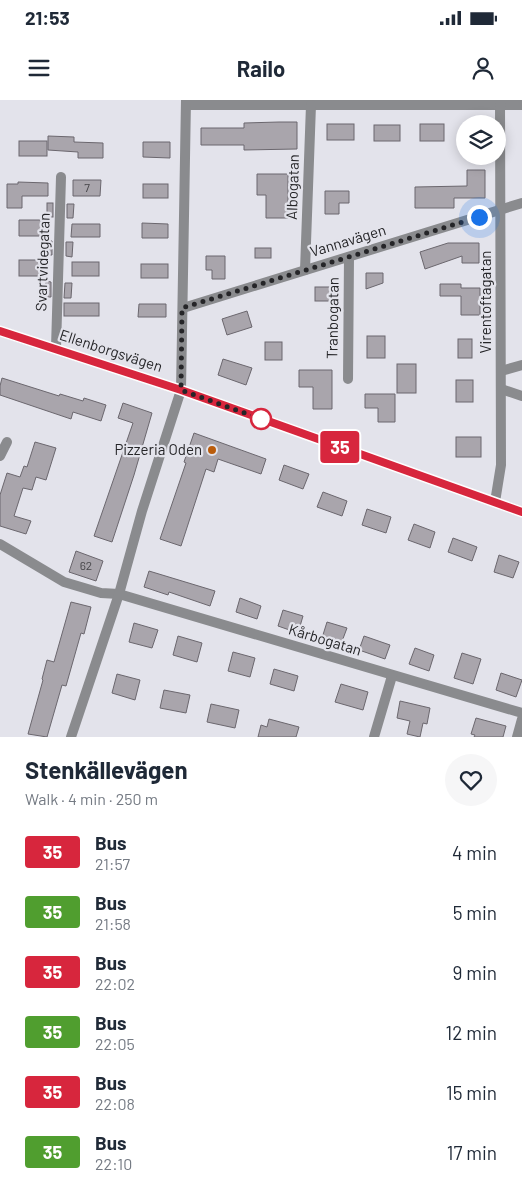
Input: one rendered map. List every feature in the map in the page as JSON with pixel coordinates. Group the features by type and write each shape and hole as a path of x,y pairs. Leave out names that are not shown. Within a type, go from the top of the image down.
{"street":[{"path":"71,737 119,594 142,511 181,390 186,102 311,105 500,102 522,105"},
{"name":"Virentoftagatan","path":"495,502 502,465 500,102"},
{"name":"Albogatan","path":"305,270 311,105"},
{"name":"Svartvidegatan","path":"56,348 61,177"},
{"name":"Vannavägen","path":"182,308 522,203"},
{"name":"Tranbogatan","path":"348,379 349,257"},
{"name":"Ellenborgsvägen","path":"0,331 181,390 522,512"},
{"path":"501,371 522,365"},
{"path":"501,389 522,396"},
{"path":"0,456 7,442"},
{"name":"Kårbogatan","path":"0,544 64,582 101,593 119,594 522,713"},
{"path":"374,737 392,676"},
{"path":"517,737 522,719"}],"building":[{"path":"297,122 297,149 244,150 244,145 201,145 201,128 244,128 244,123"},
{"path":"327,124 354,124 354,140 327,140"},
{"path":"420,124 444,124 444,141 420,141"},
{"path":"374,125 400,125 400,141 374,141"},
{"path":"48,136 74,137 74,142 103,143 103,158 78,158 78,152 48,150"},
{"path":"19,141 47,141 47,156 19,156"},
{"path":"143,142 170,142 170,158 143,157"},
{"path":"467,170 485,170 485,198 454,198 454,208 415,208 415,187 467,186"},
{"path":"257,174 288,174 288,218 266,218 266,195 257,195"},
{"path":"73,180 101,180 100,196 73,196"},
{"path":"18,182 48,183 48,196 22,196 22,208 7,208 7,184 18,184"},
{"path":"143,184 168,184 168,198 143,198"},
{"path":"325,191 349,191 349,203 339,203 339,214 325,214"},
{"path":"47,203 53,203 53,217 47,217"},
{"path":"67,204 74,204 73,218 67,218"},
{"path":"19,220 49,220 48,236 19,236"},
{"path":"142,223 168,224 168,238 142,238"},
{"path":"72,224 100,224 100,237 71,237"},
{"path":"47,241 52,241 52,255 46,255"},
{"path":"66,242 73,242 72,257 66,256"},
{"path":"448,243 479,243 479,263 462,263 462,256 425,269 420,252"},
{"path":"255,248 271,248 271,258 255,258"},
{"path":"206,256 225,256 225,279 212,279 212,270 206,270"},
{"path":"19,260 47,260 47,276 19,276"},
{"path":"72,262 99,262 99,276 72,276"},
{"path":"141,264 168,264 168,278 141,278"},
{"path":"366,273 383,273 383,283 366,289"},
{"path":"46,281 51,282 51,297 45,297"},
{"path":"65,283 72,283 71,298 64,298"},
{"path":"440,284 461,284 461,288 480,288 480,315 461,315 461,296 440,296"},
{"path":"315,287 334,287 334,301 315,301"},
{"path":"64,303 99,303 99,316 64,316"},
{"path":"139,304 166,304 166,317 138,317"},
{"path":"247,311 252,327 227,335 222,319"},
{"path":"367,336 385,336 385,358 367,358"},
{"path":"458,339 472,339 472,358 458,358"},
{"path":"265,342 282,342 282,360 265,360"},
{"path":"223,359 252,368 246,385 218,375"},
{"path":"397,364 416,364 416,393 397,393"},
{"path":"299,370 332,370 332,409 313,409 313,387 299,387"},
{"path":"2,378 59,396 60,394 83,401 84,398 106,405 101,421 73,412 71,419 0,395"},
{"path":"456,380 473,380 473,402 456,402"},
{"path":"365,394 395,394 395,422 378,422 378,408 365,408"},
{"path":"123,403 152,413 112,542 94,536 133,423 118,418"},
{"path":"194,433 266,459 261,474 218,459 214,472 206,469 181,546 160,539 186,463 184,462"},
{"path":"456,437 481,437 481,457 456,457"},
{"path":"35,442 56,448 46,480 36,477 32,490 23,488 14,516 31,521 26,534 0,526 0,495 7,473 20,477 24,466 27,467"},
{"path":"284,465 309,474 303,489 279,480"},
{"path":"323,492 347,501 342,516 317,507"},
{"path":"367,509 391,517 386,533 362,525"},
{"path":"414,524 435,532 430,548 408,540"},
{"path":"453,538 477,547 472,561 448,552"},
{"path":"76,551 103,561 96,581 69,572"},
{"path":"499,555 519,562 513,578 494,572"},
{"path":"149,571 215,591 210,606 169,592 168,595 144,587"},
{"path":"240,598 261,606 257,619 236,612"},
{"path":"71,602 91,607 84,634 81,633 66,686 62,685 47,737 28,734 47,660 54,662"},
{"path":"283,610 303,616 298,633 278,626"},
{"path":"327,622 347,628 341,644 322,638"},
{"path":"134,623 158,630 152,648 129,642"},
{"path":"178,636 202,643 197,662 173,655"},
{"path":"364,636 390,645 385,659 359,650"},
{"path":"415,648 434,655 429,671 409,664"},
{"path":"233,652 255,658 250,677 228,671"},
{"path":"462,653 481,659 473,684 454,678"},
{"path":"274,669 298,676 294,691 270,684"},
{"path":"501,673 522,680 516,697 496,690"},
{"path":"117,674 140,680 135,700 112,693"},
{"path":"341,684 368,692 363,710 335,702"},
{"path":"164,690 190,695 186,713 160,708"},
{"path":"400,701 430,708 427,724 423,723 420,737 407,734 410,721 397,718"},
{"path":"211,704 239,710 235,728 207,722"},
{"path":"476,718 506,726 503,737 474,737 475,735 471,734"},
{"path":"269,719 299,727 296,737 258,737 261,725 267,727"}],"bus line":[{"name":"35","path":"0,331 181,390 522,512"}],"place":[{"name":"Pizzeria Oden","path":"212,450"}],"route":[{"path":"261,419 181,390 182,308 479,217"}]}
